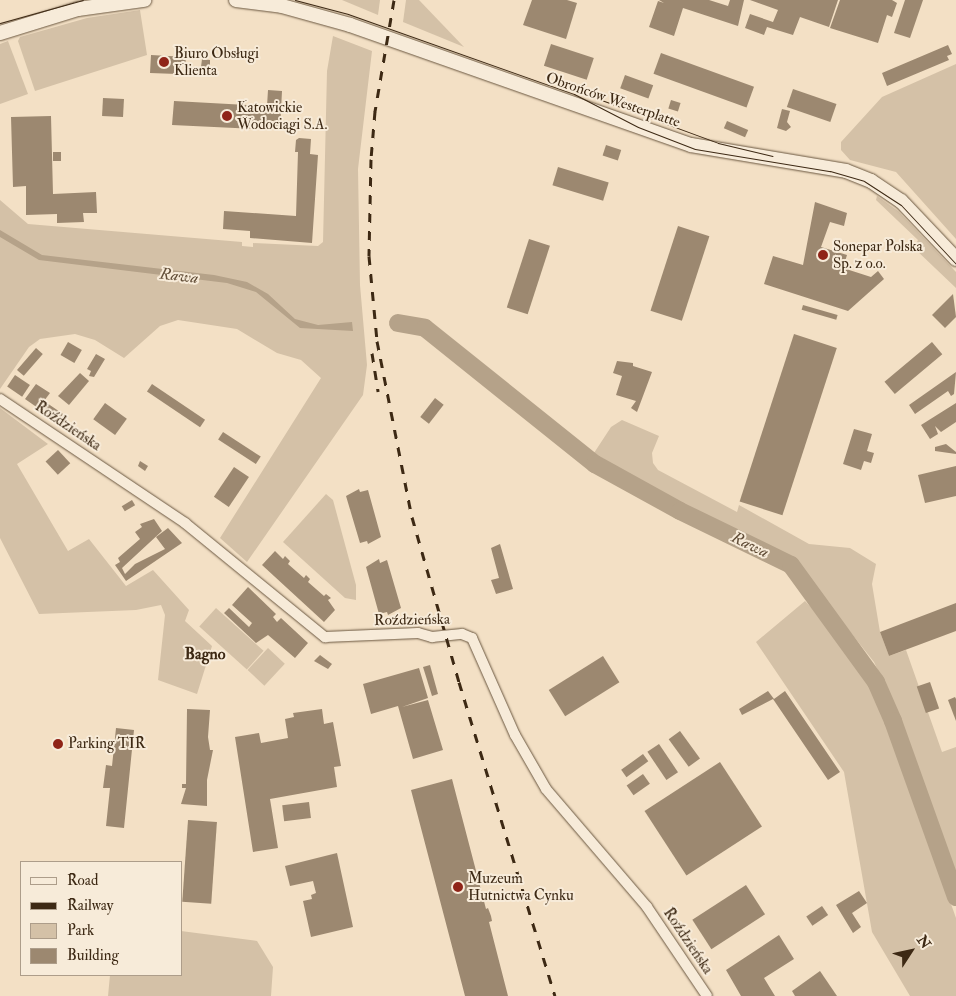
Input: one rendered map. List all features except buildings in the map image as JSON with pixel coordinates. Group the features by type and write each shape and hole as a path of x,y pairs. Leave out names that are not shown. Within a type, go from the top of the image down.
{"street":[{"path":"0,33 78,9 144,0"},
{"name":"Obrońców Westerplatte","path":"236,0 282,6 359,27 707,149 846,171 871,181 901,201 956,259"},
{"name":"Roździeńska","path":"0,399 185,523 325,637 418,633 432,637 462,634 472,638 515,735 546,789 647,907 707,996"}],"green space":[{"path":"342,0 380,0 378,15"},
{"path":"406,0 419,0 464,47 403,22"},
{"path":"140,10 147,55 35,91 18,41 20,37 87,18"},
{"path":"333,36 372,51 358,169 360,285 367,365 363,395 247,562 220,538 321,378 301,360 277,353 237,329 178,320 160,326 124,358 95,340 75,334 40,339 29,347 0,389 0,200 28,224 242,242 242,246 253,247 253,243 318,246 323,242 327,71"},
{"path":"8,41 28,94 0,104 0,44"},
{"path":"956,64 956,239 896,172 850,160 841,150 841,142 882,97"},
{"path":"877,196 898,211 956,272 956,288 914,248 918,240 876,200"},
{"path":"0,408 48,444 17,464 68,551 89,539 126,586 153,570 189,610 185,621 212,646 197,694 158,680 165,615 161,605 136,610 39,614 0,538"},
{"path":"622,420 659,436 652,453 653,463 658,470 737,512 739,505 809,544 850,548 876,564 872,584 880,632 889,656 906,650 942,752 956,747 956,878 893,702 874,662 795,562 685,508 594,453 611,427"},
{"path":"326,494 333,500 356,585 356,600 345,598 283,542"},
{"path":"805,601 835,632 866,676 880,704 956,918 956,996 910,996 872,932 844,772 756,642"},
{"path":"216,608 264,651 247,669 199,627"},
{"path":"268,648 285,664 264,686 248,670"},
{"path":"182,931 257,941 273,967 271,996 108,996 110,976 182,976"}],"water":[{"path":"0,230 42,255 214,275 247,282 268,294 295,319 318,325 352,322 353,331 300,328 256,292 227,283 39,260 0,237"}],"waterway":[{"name":"Rawa","path":"398,323 425,328 595,464 680,511 791,565 876,682 893,721 956,897"}],"tram line":[{"path":"0,23 83,0"},
{"path":"295,0 348,14 574,94 638,127 695,149 830,171 864,181 901,205 956,264"},
{"path":"596,98 718,143 772,156"}],"railway":[{"path":"394,0 375,111 371,159 369,256 377,341 412,517 459,682 555,996"},
{"path":"372,353 378,392"}],"place":[{"name":"Biuro Obsługi Klienta","path":"164,62"},
{"name":"Katowickie Wodociągi S.A.","path":"227,116"},
{"name":"Sonepar Polska Sp. z o.o.","path":"823,255"},
{"name":"Parking TIR","path":"58,744"},
{"name":"Muzeum Hutnictwa Cynku","path":"458,887"}],"district":[{"name":"Bagno","path":"205,654"}]}
